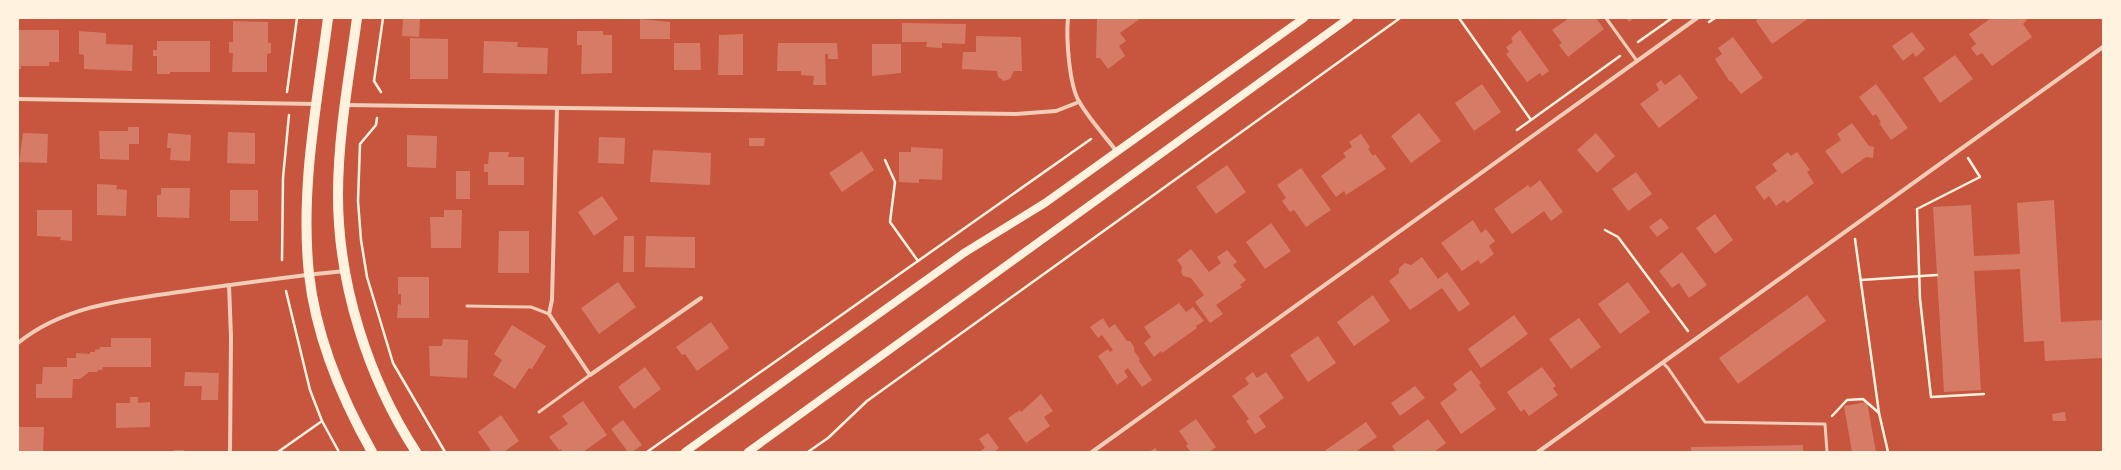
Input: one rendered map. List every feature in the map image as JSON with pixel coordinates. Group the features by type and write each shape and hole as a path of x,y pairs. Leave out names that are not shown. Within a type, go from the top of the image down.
{"main road":[{"path":"328,18 307,193 307,243 309,274 317,318 327,353 346,401 372,452"},
{"path":"357,18 345,105 338,195 340,232 346,270 356,316 372,365 392,408 416,452"},
{"path":"685,452 964,253 1045,203 1118,152 1304,18"},
{"path":"748,452 1350,18"}],"street":[{"path":"1068,18 1068,50 1071,72 1079,102 1118,152"},
{"path":"1092,452 1697,18"},
{"path":"1538,452 2103,47"},
{"path":"18,98 287,102 317,104"},
{"path":"345,105 1016,114 1056,111 1079,102"},
{"path":"557,108 552,300 549,314 590,375 701,298"},
{"path":"18,343 30,333 51,321 97,305 229,285 346,270"},
{"path":"229,285 231,337 230,452"}],"lane":[{"path":"1606,18 1637,61"},
{"path":"467,306 531,307 549,314"},
{"path":"1663,363 1705,422 1825,424 1827,452"},
{"path":"539,412 590,375"}],"path":[{"path":"282,260 283,178 290,116 287,102 297,18"},
{"path":"381,92 374,81 383,18"},
{"path":"808,452 828,438 867,401 1400,18"},
{"path":"1459,18 1531,120"},
{"path":"377,118 376,125 360,144 358,200 361,240 367,278 393,363 431,432 445,452"},
{"path":"647,452 1093,137"},
{"path":"1965,154 1980,177 1917,209 1919,277 1931,397 1984,394"},
{"path":"886,160 895,182 890,222 918,261"},
{"path":"1605,230 1618,237 1694,339"},
{"path":"1854,235 1879,413 1888,452"},
{"path":"1861,280 1937,275"},
{"path":"286,291 310,390 322,421 339,452"},
{"path":"1825,424 1847,400 1863,399 1879,413"},
{"path":"278,452 322,421"}],"building":[{"path":"403,18 420,18 419,37 402,36"},
{"path":"1097,18 1141,18 1120,33 1126,41 1119,46 1125,56 1108,69 1100,58 1096,58"},
{"path":"1569,18 1596,18 1604,29 1568,57 1559,45 1562,43 1552,30"},
{"path":"1626,18 1634,18 1629,22"},
{"path":"1759,18 1809,18 1772,44 1756,21"},
{"path":"1991,18 2026,18 2027,20 2023,24 2032,37 1992,66 1982,53 1977,56 1971,48 1976,44 1969,34"},
{"path":"640,19 670,22 670,39 640,39"},
{"path":"233,21 268,22 268,43 271,43 271,53 267,54 267,72 232,72 233,53 229,53 229,42 233,42"},
{"path":"902,23 966,24 965,44 942,43 942,48 926,47 927,42 902,42"},
{"path":"18,30 59,30 59,62 49,62 49,66 21,66 21,69 18,69"},
{"path":"1520,30 1549,71 1542,76 1540,73 1527,82 1506,54 1509,52 1506,47 1513,42 1511,38"},
{"path":"79,31 106,33 106,44 133,45 132,71 84,69 84,55 79,54"},
{"path":"577,31 603,31 603,35 612,35 612,73 581,74 582,45 577,45"},
{"path":"1912,32 1925,49 1916,57 1913,53 1903,61 1892,46"},
{"path":"743,34 743,75 718,75 719,35"},
{"path":"976,36 1021,37 1022,71 1014,71 1010,79 1004,81 998,77 997,71 962,69 963,52 976,52"},
{"path":"1733,37 1763,78 1741,94 1731,81 1730,82 1715,59 1722,54 1718,48"},
{"path":"410,38 448,39 448,79 410,79"},
{"path":"157,41 210,41 210,72 170,72 170,74 157,74 157,56 153,56 153,50 157,50"},
{"path":"484,41 518,42 517,47 548,48 547,74 483,73"},
{"path":"674,43 700,43 701,70 674,70"},
{"path":"778,43 837,43 838,59 828,59 828,54 825,54 826,85 813,85 814,76 801,75 801,71 777,71"},
{"path":"872,44 901,44 901,73 872,76"},
{"path":"1955,55 1973,79 1940,103 1923,78"},
{"path":"1680,74 1698,98 1659,128 1640,104 1659,90 1656,84 1661,80 1665,85"},
{"path":"1482,84 1501,112 1474,131 1455,103"},
{"path":"1876,84 1908,128 1891,140 1879,123 1881,122 1876,114 1873,116 1859,97"},
{"path":"1419,113 1441,141 1411,163 1391,136"},
{"path":"1852,123 1869,146 1874,147 1873,158 1866,157 1842,174 1825,151 1841,140 1837,134"},
{"path":"128,127 139,127 139,144 129,144 129,160 100,159 99,131 128,131"},
{"path":"228,132 255,133 255,164 227,163"},
{"path":"23,133 48,134 47,163 19,162"},
{"path":"168,133 191,135 190,161 170,160 171,148 167,148"},
{"path":"1596,133 1615,156 1597,173 1577,150"},
{"path":"1361,134 1370,147 1368,149 1373,156 1375,154 1386,169 1346,195 1344,191 1336,197 1321,176 1346,157 1343,153 1352,147 1349,142"},
{"path":"407,135 437,136 436,168 407,167"},
{"path":"599,137 625,138 624,164 598,163"},
{"path":"749,138 765,138 764,146 749,146"},
{"path":"911,147 943,149 942,180 919,179 919,183 899,182 899,152 911,152"},
{"path":"653,150 711,153 710,185 650,182"},
{"path":"862,151 874,170 842,192 829,173"},
{"path":"489,152 509,152 508,157 524,157 524,185 488,185 488,172 484,172 484,164 488,164"},
{"path":"1788,152 1791,156 1797,152 1810,170 1807,172 1814,183 1787,203 1784,200 1776,206 1769,196 1764,200 1755,187 1777,171 1772,164"},
{"path":"1227,165 1246,192 1216,214 1196,187"},
{"path":"1301,168 1331,210 1306,227 1294,210 1290,212 1282,201 1286,198 1277,185"},
{"path":"456,171 470,171 470,199 456,199"},
{"path":"1636,172 1652,194 1628,211 1612,189"},
{"path":"1540,180 1563,212 1551,221 1544,211 1512,234 1494,209 1528,185 1530,188"},
{"path":"97,184 117,185 116,189 127,190 126,216 97,215"},
{"path":"161,188 190,188 189,218 157,217 157,195 161,195"},
{"path":"230,190 258,190 258,221 230,221"},
{"path":"602,196 618,219 594,236 578,212"},
{"path":"2054,200 2061,322 2103,320 2103,358 2045,361 2044,341 2024,342 2020,269 1974,271 1981,390 1944,392 1933,207 1971,205 1974,256 2020,254 2017,203"},
{"path":"37,210 72,210 72,241 60,240 61,237 37,236"},
{"path":"444,210 462,210 461,248 431,248 430,217 444,217"},
{"path":"1715,214 1733,240 1715,254 1696,228"},
{"path":"1661,218 1669,228 1657,237 1649,227"},
{"path":"1473,220 1481,233 1486,229 1495,241 1489,246 1494,254 1481,264 1478,260 1462,271 1441,243"},
{"path":"1271,223 1291,251 1265,269 1246,242"},
{"path":"499,231 529,231 529,273 498,273"},
{"path":"624,236 634,236 634,272 623,272"},
{"path":"646,236 695,237 695,268 645,267"},
{"path":"1191,249 1209,272 1221,263 1217,257 1227,250 1237,262 1233,265 1246,280 1240,285 1242,287 1216,305 1223,314 1210,323 1195,302 1204,295 1191,278 1183,276 1181,272 1182,267 1177,260"},
{"path":"1682,252 1707,285 1689,298 1679,283 1672,288 1659,271"},
{"path":"1422,257 1438,279 1447,272 1470,304 1459,312 1442,288 1410,310 1389,281 1399,273 1399,268 1405,263 1411,265"},
{"path":"398,277 429,277 429,318 397,318 398,304 401,305 401,294 398,294"},
{"path":"618,282 636,307 599,334 581,308"},
{"path":"1628,282 1650,312 1620,334 1598,304"},
{"path":"1373,295 1390,321 1354,346 1337,322"},
{"path":"1807,295 1826,321 1738,384 1719,358"},
{"path":"1179,303 1186,312 1193,307 1204,321 1196,326 1197,328 1154,357 1144,343 1151,337 1144,327"},
{"path":"1514,315 1528,334 1481,368 1468,349"},
{"path":"1103,318 1109,328 1115,324 1127,341 1130,341 1134,347 1134,351 1140,359 1139,361 1152,380 1142,387 1128,368 1124,371 1128,377 1117,385 1098,356 1108,349 1110,352 1113,350 1102,335 1098,338 1090,327"},
{"path":"1579,318 1601,347 1571,369 1549,339"},
{"path":"711,322 729,348 697,371 685,354 682,355 676,347"},
{"path":"512,325 546,346 532,369 529,368 515,389 493,375 502,360 494,354"},
{"path":"1318,336 1336,363 1308,382 1290,355"},
{"path":"111,338 151,338 151,367 103,367 102,370 98,370 97,372 89,372 80,379 73,379 72,398 36,398 36,384 42,384 43,367 67,367 67,358 76,358 76,353 90,354 90,352 95,352 95,350 100,349 100,347 111,347"},
{"path":"443,339 468,340 467,378 430,376 429,346 442,346"},
{"path":"645,367 661,389 634,409 618,387"},
{"path":"1542,367 1556,386 1553,388 1558,395 1529,416 1524,409 1521,412 1507,392"},
{"path":"1471,370 1481,383 1479,385 1496,409 1461,434 1440,403 1457,390 1453,384"},
{"path":"185,372 219,373 218,400 201,400 202,386 184,386"},
{"path":"1253,372 1257,378 1266,372 1284,398 1259,416 1266,427 1255,434 1246,421 1249,419 1232,396 1249,384 1245,378"},
{"path":"1415,386 1425,398 1400,416 1391,403"},
{"path":"1041,394 1053,411 1044,417 1050,426 1026,443 1008,418 1020,410 1021,412"},
{"path":"130,397 138,397 138,403 150,402 150,427 116,428 116,403 130,403"},
{"path":"583,401 607,435 583,452 562,452 561,449 559,450 549,437 568,424 562,416"},
{"path":"1867,402 1876,452 1852,452 1844,406"},
{"path":"2065,412 2066,421 2053,421 2052,414"},
{"path":"501,415 519,441 504,452 492,452 478,432"},
{"path":"1196,419 1216,447 1209,452 1191,452 1186,446 1188,444 1179,431"},
{"path":"1428,419 1446,443 1434,452 1396,452 1392,446"},
{"path":"623,420 642,445 632,452 628,452 611,429"},
{"path":"1366,422 1377,437 1355,452 1323,452"},
{"path":"18,427 44,427 43,452 18,452"},
{"path":"988,433 999,448 994,452 979,452 985,448 979,439"},
{"path":"1803,445 1803,452 1691,452 1691,447"},
{"path":"1155,448 1158,452 1149,452"},
{"path":"174,450 184,450 184,452 173,452"}]}
